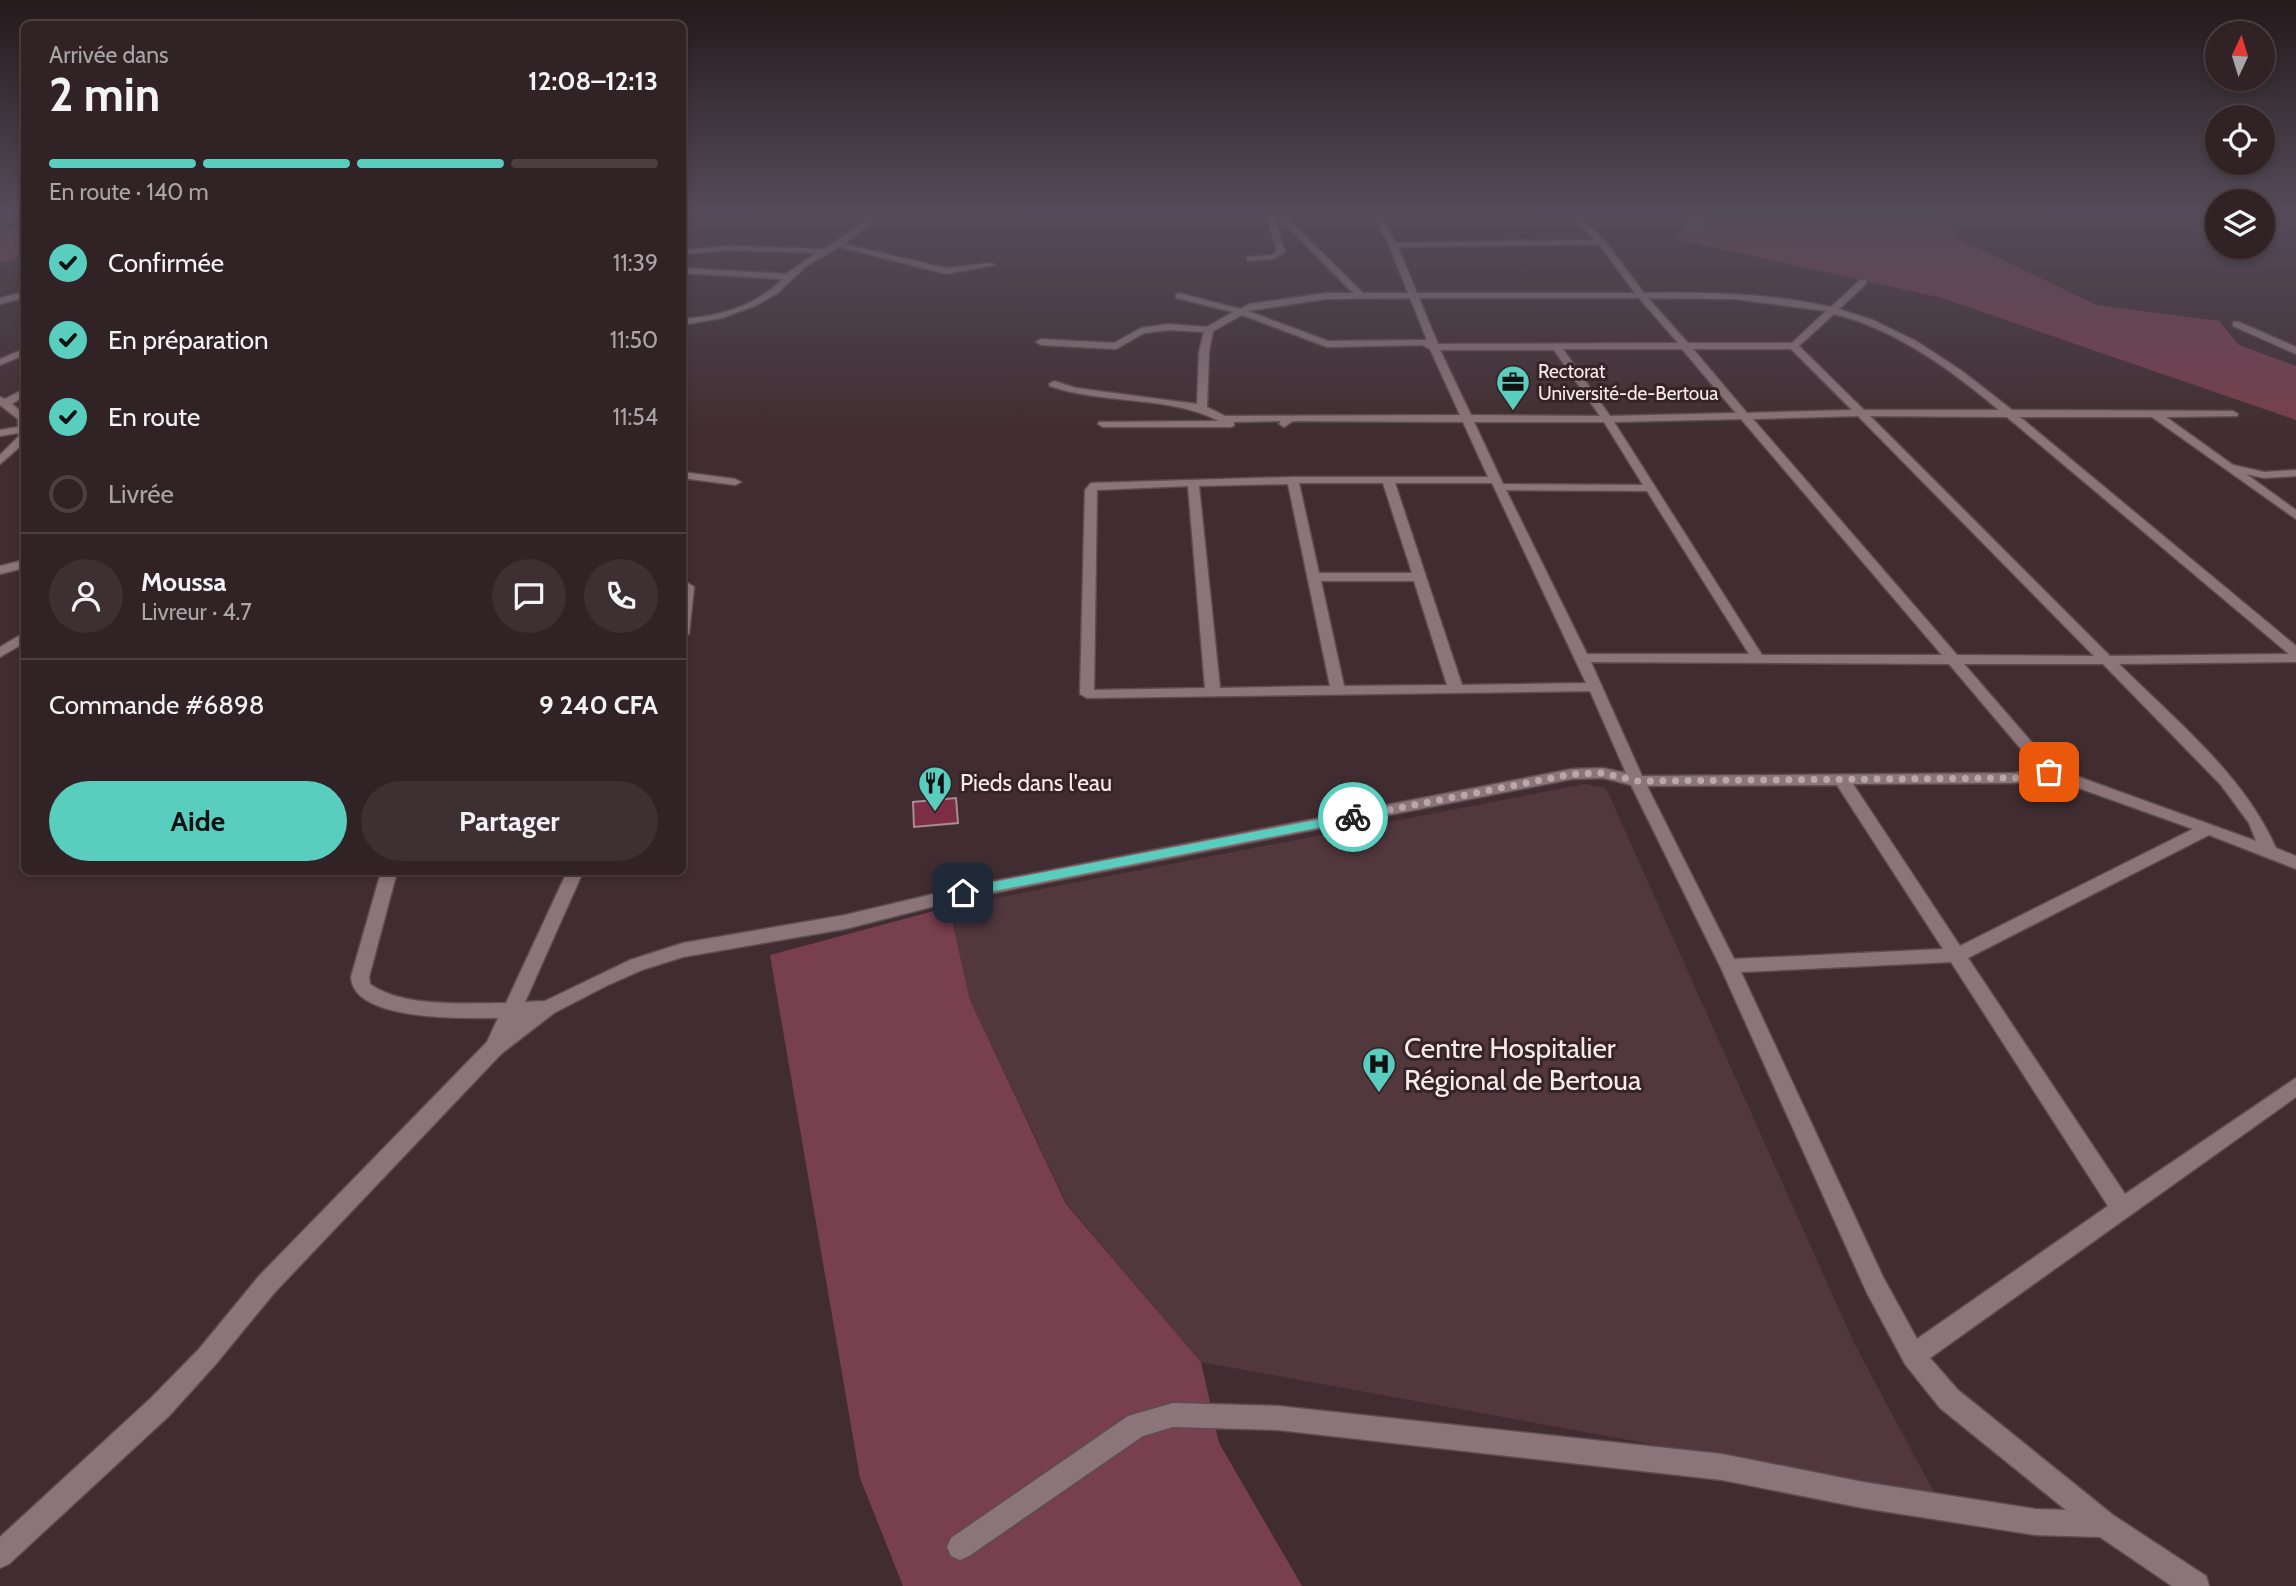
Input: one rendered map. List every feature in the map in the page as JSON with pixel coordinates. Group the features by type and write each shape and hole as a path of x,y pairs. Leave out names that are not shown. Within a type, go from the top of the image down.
{"street":[{"path":"686,322 700,322 750,306 781,285"},
{"path":"1350,285 1361,296"},
{"path":"1409,285 1465,417 1582,658 1637,781 1729,966 1875,1285 1913,1356 1949,1399 2104,1524 2196,1586"},
{"path":"1634,285 2049,772"},
{"path":"1179,296 1240,311 1327,344 1396,341 1423,342 1434,347 1794,346 1860,285"},
{"path":"1041,342 1116,346 1141,331 1169,327 1209,330 1240,311 1296,299 1413,294 1747,296 1831,312 1887,329 1919,346 2008,413 2296,655"},
{"path":"0,301 21,297"},
{"path":"2236,324 2296,351"},
{"path":"1202,408 1204,352 1209,330"},
{"path":"1794,346 2227,781 2256,822 2269,852"},
{"path":"1557,347 1652,488 1759,660"},
{"path":"0,362 21,353"},
{"path":"1054,384 1074,391 1202,408 1223,419 1607,419 1861,413 2233,414"},
{"path":"21,393 3,402 21,416"},
{"path":"2155,414 2296,515"},
{"path":"1102,424 1284,424 1290,418"},
{"path":"0,433 21,429"},
{"path":"0,461 21,440"},
{"path":"2229,467 2264,475 2296,473"},
{"path":"686,476 735,482"},
{"path":"1595,687 1087,694 1091,490 1095,485 1106,484 1293,480 1388,480 1652,488"},
{"path":"1293,480 1338,690"},
{"path":"1388,480 1456,689"},
{"path":"1193,482 1213,692"},
{"path":"2250,482 2296,482"},
{"path":"0,570 21,566"},
{"path":"1313,577 1420,577"},
{"path":"686,603 688,587"},
{"path":"0,653 21,639"},
{"path":"1582,658 2108,660 2296,655"},
{"path":"0,1555 160,1407 207,1357 267,1284 494,1048 547,1008 636,965 683,950 867,917 963,893 1572,774 1603,773 1637,781 2015,778 2049,772 2208,828 2296,863"},
{"path":"1842,780 2123,1210"},
{"path":"1729,966 1957,955 2208,828"},
{"path":"388,875 360,976 366,993 386,1001 433,1009 511,1012 547,1008"},
{"path":"494,1048 574,875"},
{"path":"1913,1356 2296,1086"},
{"path":"960,1547 1137,1425 1173,1415 1278,1418 1722,1467 1863,1495 2035,1522 2104,1524"}],"shaded area":[{"path":"1883,285 2055,285 2097,305 2219,321 2239,345 2296,366 2296,420 1942,298"},
{"name":"Centre Hospitalier Régional de Bertoua","path":"1585,784 1606,788 1854,1343 1936,1496 1201,1362 1067,1204 970,1000 949,907"},
{"path":"949,907 970,1000 1066,1204 1201,1362 1219,1443 1302,1586 903,1586 860,1478 770,955"}],"building":[{"name":"Pieds dans l'eau","path":"956,798 958,823 914,827 913,802"}],"way so far":[{"path":"1353,817 1572,774 1603,773 1637,781 2015,778 2049,772"}],"place":[{"name":"Rectorat Université-de-Bertoua","path":"1513,412"},
{"name":"Pieds dans l'eau","path":"935,813"},
{"name":"Centre Hospitalier Régional de Bertoua","path":"1379,1094"}],"route":[{"path":"963,893 1353,817"}]}
